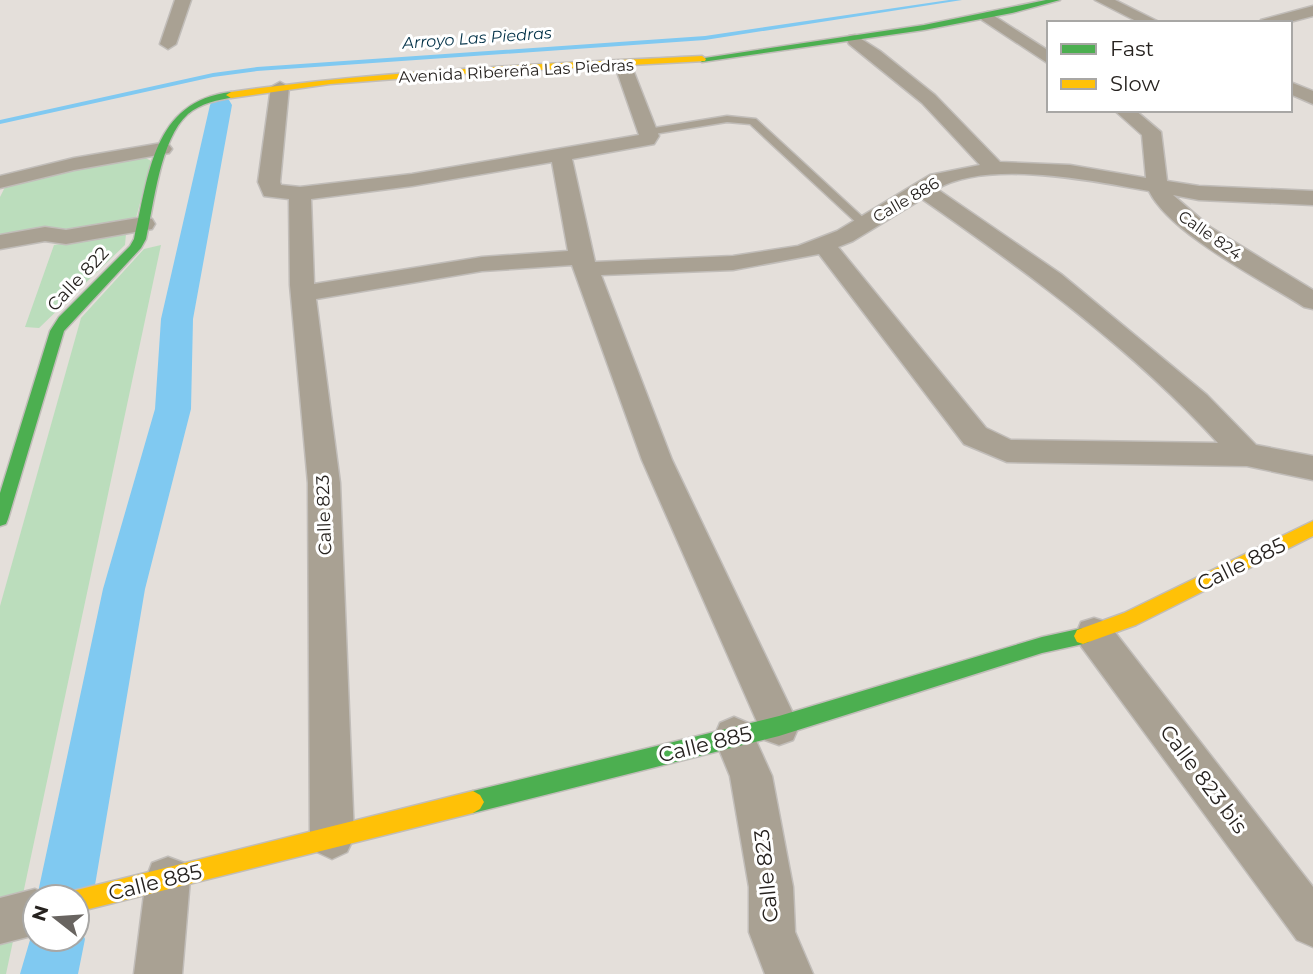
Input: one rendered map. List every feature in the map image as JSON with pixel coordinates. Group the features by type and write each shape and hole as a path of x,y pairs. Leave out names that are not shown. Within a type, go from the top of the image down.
{"street":[{"path":"168,44 183,0"},
{"name":"Avenida Ribereña Las Piedras","path":"162,149 184,112 199,104 242,91 461,71 685,61 855,40 988,17 1056,0"},
{"path":"1103,0 1149,21"},
{"path":"1275,21 1312,12"},
{"path":"988,17 1047,58"},
{"path":"855,40 894,69 955,122 994,168"},
{"path":"280,87 268,182 272,191 300,194 412,180 647,140 648,132 624,65"},
{"path":"1292,89 1313,98"},
{"path":"1126,112 1151,132 1157,185"},
{"path":"0,182 74,164 162,149"},
{"name":"Calle 822","path":"0,519 57,331 64,320 135,248 144,224 162,149"},
{"path":"561,156 584,264 657,460 779,726"},
{"name":"Calle 886","path":"305,293 482,264 765,259 824,245 949,176 994,168 1070,171 1199,193 1313,198"},
{"name":"Calle 824","path":"1157,185 1166,204 1202,232 1313,301"},
{"path":"924,190 1062,287 1197,401 1247,455"},
{"name":"Calle 823","path":"300,194 302,285 324,483 332,837"},
{"path":"0,242 45,234 66,237 144,224"},
{"path":"824,245 975,436 993,446 1007,450 1247,455 1313,468"},
{"name":"Calle 885","path":"91,898 779,726 1042,645 1094,634 1130,619 1313,528"},
{"name":"Calle 823 bis","path":"1094,634 1313,924"},
{"name":"Calle 823","path":"734,737 751,776 771,887 772,932 789,974"},
{"path":"158,974 169,879"},
{"path":"0,920 21,915"}],"lane":[{"path":"648,132 727,119 753,121 864,224"}],"green space":[{"path":"130,157 151,161 135,222 0,239 0,197 5,187"},
{"path":"126,234 125,245 39,328 25,327 54,245"},
{"path":"161,245 25,883 21,883 21,903 6,974 0,974 0,606 81,318 144,249"}],"waterway":[{"name":"Arroyo Las Piedras","path":"0,122 213,75 257,69 705,38 959,0"},
{"path":"68,883 124,589 173,409 177,319 221,105"},
{"path":"49,974 54,953"}],"traffic: fast":[{"path":"702,59 924,27 1056,0"},
{"path":"0,519 57,331 64,320 135,248 140,239 161,152 176,122 195,106 213,98 231,95"},
{"path":"473,802 779,726 1042,645 1083,636"}],"traffic: slow":[{"path":"231,95 330,81 461,71 702,59"},
{"path":"1083,636 1130,619 1313,528"},
{"path":"91,898 473,802"}]}
